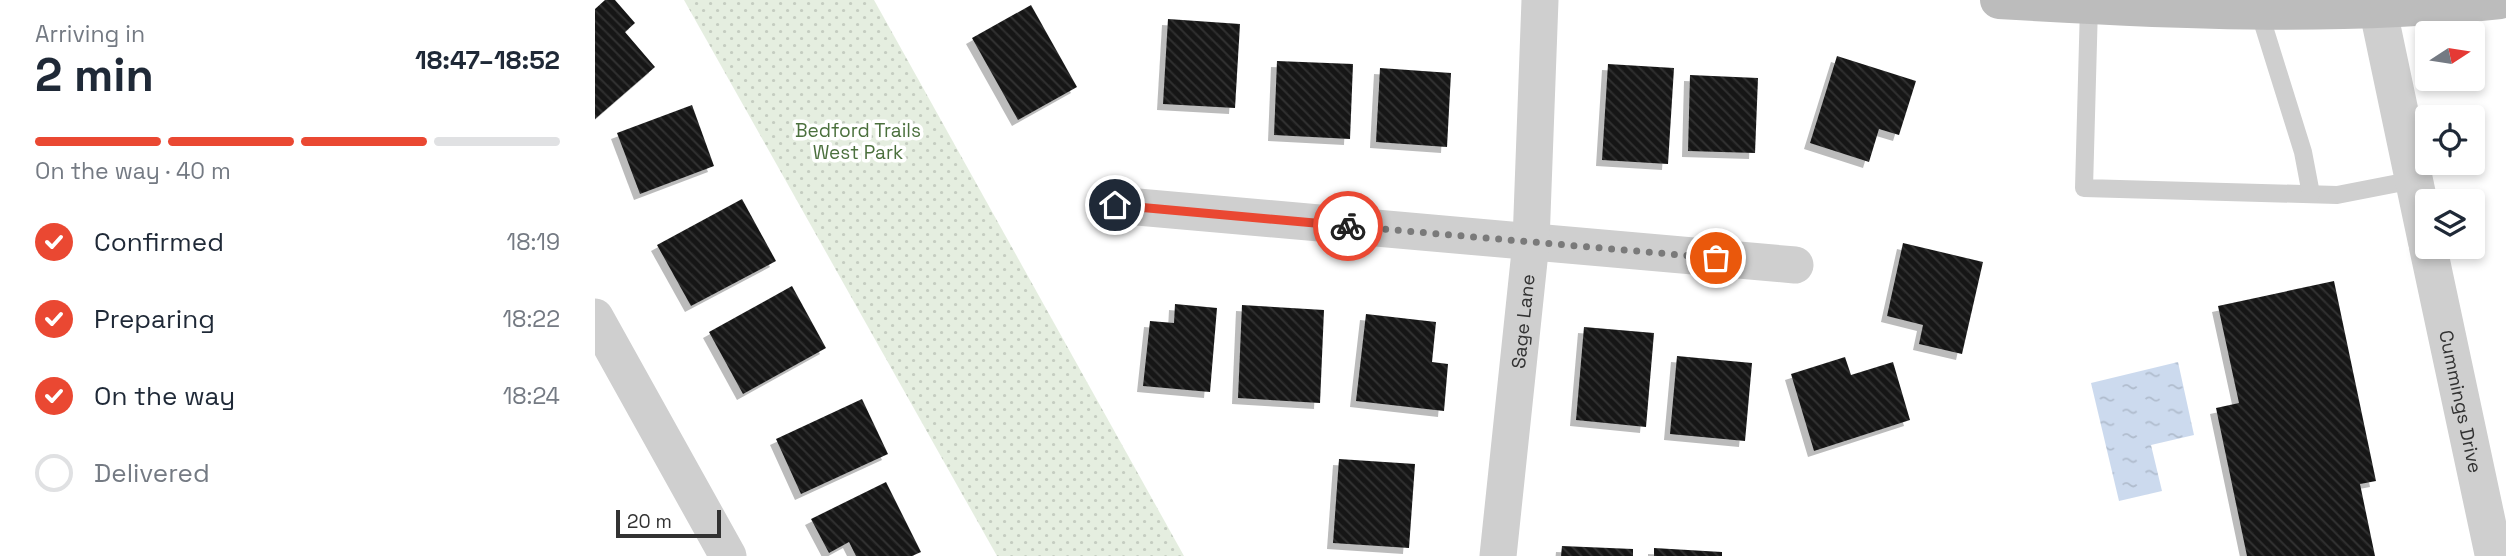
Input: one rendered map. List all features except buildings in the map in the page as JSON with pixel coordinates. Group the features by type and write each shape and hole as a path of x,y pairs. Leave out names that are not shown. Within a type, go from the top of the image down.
{"main road":[{"path":"1999,0 2089,6 2259,11 2377,3 2452,5 2500,0"}],"street":[{"name":"Sage Lane","path":"1498,556 1531,242 1540,0"},
{"name":"Cummings Drive","path":"2377,3 2416,189"},
{"path":"1115,205 1795,265"},
{"name":"Cummings Drive","path":"2431,259 2494,556"},
{"path":"595,317 728,556"}],"lane":[{"path":"2089,6 2084,188 2337,195 2414,180"},
{"path":"2259,11 2303,152 2311,194"}],"green space":[{"name":"Bedford Trails West Park","path":"684,0 874,0 1184,556 997,556"}],"water":[{"path":"2178,362 2194,435 2151,445 2162,491 2119,501 2091,383"}],"way so far":[{"path":"1348,226 1716,258"}],"route":[{"path":"1115,205 1348,226"}]}
